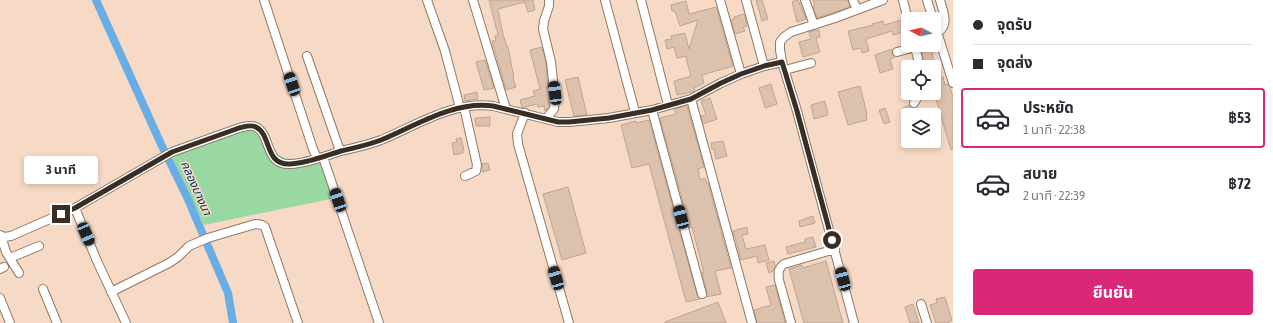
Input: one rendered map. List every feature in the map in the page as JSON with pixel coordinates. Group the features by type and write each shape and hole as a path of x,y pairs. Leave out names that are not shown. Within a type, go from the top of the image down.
{"street":[{"path":"264,0 313,149 320,158 379,323"},
{"path":"427,0 445,51 478,165 476,171 465,176"},
{"path":"474,0 506,109"},
{"path":"546,119 554,109 555,100 551,62 543,29 549,6 549,0"},
{"path":"605,0 635,112"},
{"path":"641,0 668,105"},
{"path":"720,0 741,74"},
{"path":"746,0 764,66"},
{"path":"806,0 814,25"},
{"path":"854,0 857,10"},
{"path":"854,323 835,249 782,62 780,42 791,32 835,18 883,0"},
{"path":"903,0 906,12"},
{"path":"927,0 931,12"},
{"path":"940,0 945,24 941,31"},
{"path":"941,46 953,83"},
{"path":"897,52 901,51"},
{"path":"307,56 340,152"},
{"path":"18,273 6,252 1,235 11,236 75,208 172,152 239,128 252,126 256,127 262,132 271,153 278,162 290,164 320,158 380,140 437,115 462,108 484,105 525,113 558,122 609,118 652,110 691,99 741,74 764,66 782,62"},
{"path":"785,70 811,63"},
{"path":"691,99 752,323"},
{"path":"652,110 702,294"},
{"path":"525,113 518,134 520,156 569,323"},
{"path":"75,208 126,323"},
{"path":"112,292 169,263 178,257 189,246 208,238 255,224 263,225 265,227 298,323"},
{"path":"10,258 39,246"},
{"path":"791,323 779,280 779,268 784,264 835,249"},
{"path":"43,289 55,322"},
{"path":"0,298 10,323"},
{"path":"922,304 927,323"}],"green space":[{"path":"257,124 274,151 286,158 299,159 325,153 340,197 204,225 170,152"}],"building":[{"path":"489,0 533,0 535,10 528,12 525,2 498,9 516,87 506,90 492,41 496,40 495,36 498,35"},
{"path":"756,0 762,0 768,19 762,21"},
{"path":"798,0 806,19 797,22 792,2"},
{"path":"813,0 848,0 850,7 817,18 813,7 815,6"},
{"path":"686,1 689,14 716,7 733,66 702,75 704,83 694,88 695,91 677,95 674,81 691,76 686,58 687,56 677,58 674,47 667,49 665,40 672,39 671,36 685,33 689,49 698,20 680,26 675,11 672,11 671,5"},
{"path":"744,14 747,26 743,27 745,31 735,34 731,20 734,19 734,17"},
{"path":"901,20 901,33 893,35 892,31 866,39 869,51 862,53 861,48 853,50 848,31 883,21 884,25"},
{"path":"819,30 820,37 816,38 820,52 803,57 799,42 811,39 809,32"},
{"path":"542,47 546,63 549,107 545,111 544,106 538,107 537,104 522,108 520,100 535,96 533,91 540,89 530,50"},
{"path":"892,49 892,54 895,57 890,59 893,69 880,73 875,55"},
{"path":"922,52 933,52 933,60 924,60"},
{"path":"485,60 494,88 484,90 476,62"},
{"path":"578,77 587,115 574,116 565,80"},
{"path":"941,77 943,77 945,85 948,84 950,87 953,97 953,149 951,150 941,116 941,108 939,108 936,100 941,100"},
{"path":"771,84 777,104 765,108 759,88"},
{"path":"860,86 867,114 867,120 848,125 838,92"},
{"path":"477,92 478,99 465,101 464,95"},
{"path":"710,98 717,119 703,124 701,116 706,115 701,101"},
{"path":"825,101 828,115 814,119 811,105"},
{"path":"909,105 911,108 903,108"},
{"path":"687,106 704,167 698,169 700,180 705,178 708,183 731,268 715,271 721,294 706,297 707,293 702,273 704,273 660,118 676,114 674,109"},
{"path":"885,108 890,122 884,124 879,110"},
{"path":"490,117 490,126 476,126 475,118"},
{"path":"649,120 697,295 700,299 686,302 649,164 632,168 621,125 636,121 636,123"},
{"path":"461,138 464,150 463,153 454,155 452,143 457,142 456,139"},
{"path":"723,141 727,156 716,159 711,143"},
{"path":"488,163 490,170 483,172 482,164"},
{"path":"568,187 586,253 562,260 543,194"},
{"path":"813,216 815,223 800,227 799,221"},
{"path":"747,227 748,234 742,235 746,249 765,245 769,260 758,263 757,256 741,260 733,231"},
{"path":"813,237 816,247 788,254 786,247 805,242 805,239"},
{"path":"774,261 775,265 773,271 769,273 766,263"},
{"path":"826,261 843,323 804,323 789,269 802,265 803,268"},
{"path":"775,285 785,323 757,323 754,310 771,305 766,287"},
{"path":"945,297 952,321 947,323 936,323 930,305 937,303 936,299"},
{"path":"718,302 726,323 665,323 665,322"},
{"path":"913,304 919,323 910,323 905,307"}],"waterway":[{"name":"คลองบางนา","path":"96,0 161,144 187,197 228,293 233,323"}],"route":[{"path":"61,214 75,208 172,152 248,126 256,127 262,132 271,153 278,162 290,164 365,145 449,110 464,107 484,105 493,106 558,122 609,118 652,110 691,99 741,74 764,66 782,62 832,240"}]}
